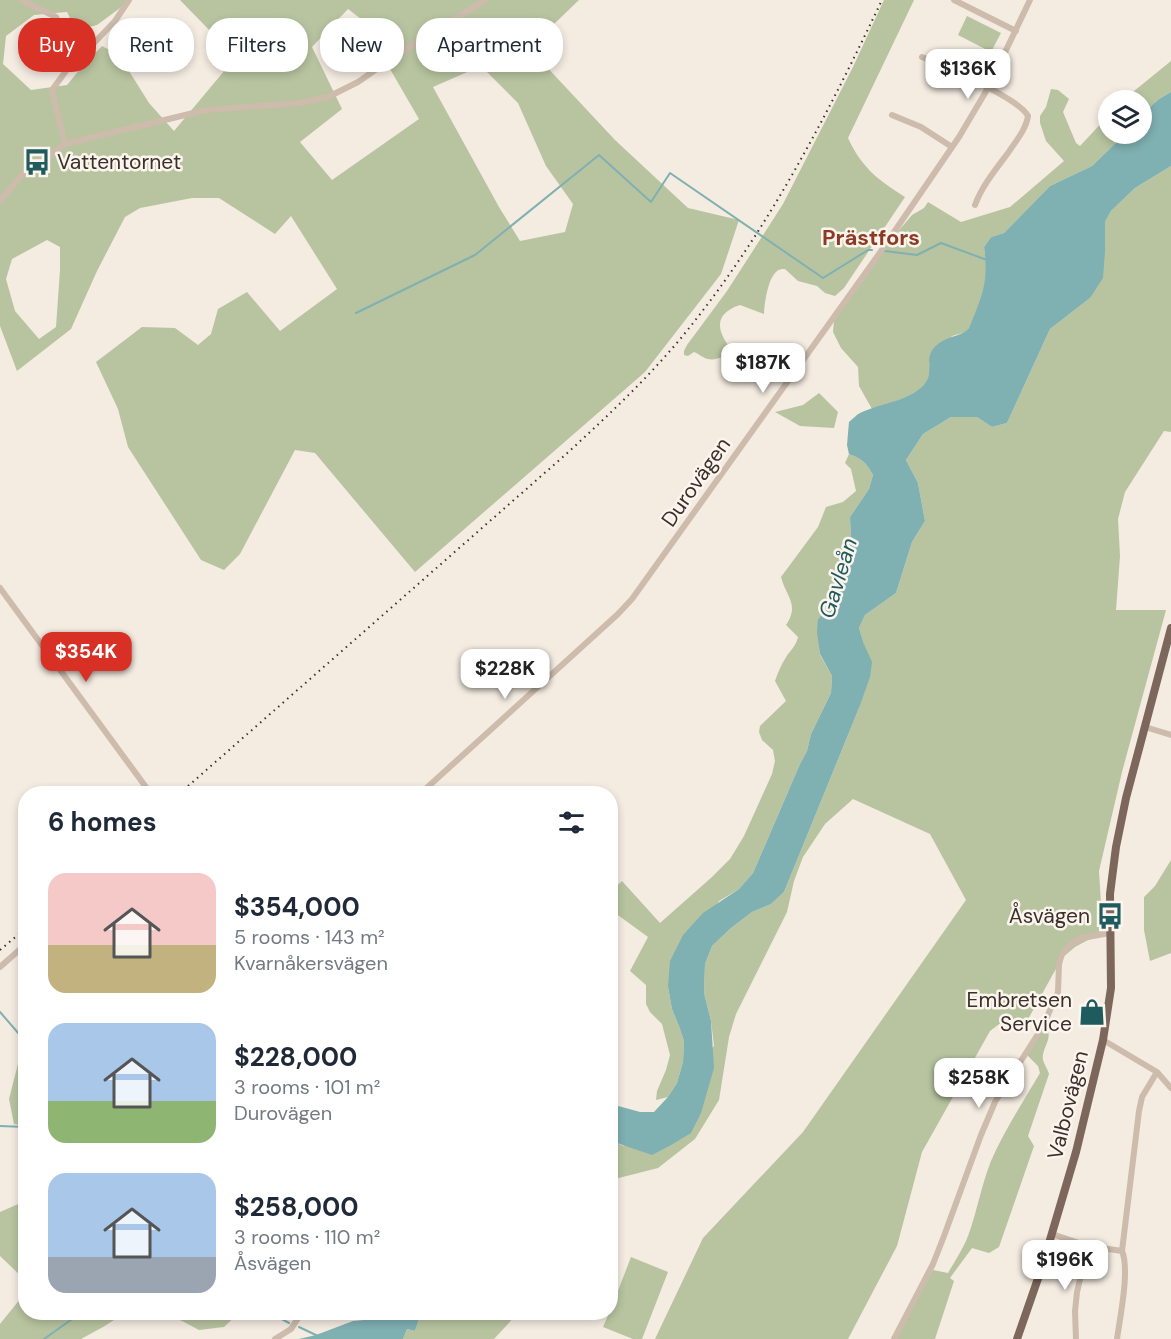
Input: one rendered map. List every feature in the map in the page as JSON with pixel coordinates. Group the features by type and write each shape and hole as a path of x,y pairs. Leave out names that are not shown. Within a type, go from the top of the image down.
{"main road":[{"name":"Valbovägen","path":"1017,1339 1076,1152 1103,1040 1111,988 1110,894 1116,847 1126,798 1171,628"}],"street":[{"path":"21,0 57,18"},
{"path":"96,41 115,21 129,0"},
{"path":"0,201 27,169 65,144 206,110 299,103 328,97 358,82 484,0"},
{"path":"954,0 1016,31"},
{"name":"Durovägen","path":"429,786 628,604 879,254 952,147 988,88 1030,0"},
{"path":"922,57 988,88 1026,113 1027,121 1016,141 975,204"},
{"path":"65,72 52,90 65,144"},
{"path":"892,115 921,127 952,147"},
{"path":"0,588 145,786"},
{"path":"1144,727 1171,735"},
{"path":"894,1339 945,1236 995,1102 1043,1026 1058,992 1059,963 1062,954 1081,938 1110,933"},
{"path":"0,967 18,951"},
{"path":"1103,1040 1157,1072 1171,1088"},
{"path":"1117,1339 1125,1264 1122,1251 1139,1111 1142,1097 1157,1072"},
{"path":"1052,1234 1088,1246 1122,1251"},
{"path":"1076,1339 1077,1292 1088,1246"},
{"path":"275,1339 291,1329 297,1320"}],"green space":[{"path":"0,0 131,0 96,25 96,18 70,18 67,12 18,18 18,27 6,36 3,64 31,90 67,85 78,72 96,72 96,52 102,46 108,49 108,72 130,72 149,103 174,131 223,72 308,72 308,18 206,18 206,27 180,0 579,0 560,18 416,18 416,72 467,72 433,87 520,241 565,232 573,204 546,166 518,103 487,72 551,72 615,140 688,208 739,220 721,274 645,372 415,572 315,453 295,450 240,554 224,570 201,560 128,447 118,409 96,362 142,327 175,328 198,345 211,334 218,309 247,292 280,331 337,289 291,216 275,234 219,198 192,198 140,208 125,217 71,329 17,371 0,326","holes":["348,9 360,18 404,18 404,72 392,72 419,119 332,180 300,142 342,109 324,72 320,72 320,64 312,47 320,39 320,18 339,18","47,240 60,247 56,327 39,339 15,311 6,279 12,259"]},
{"path":"884,0 914,0 848,138 865,165 887,185 905,197 844,288 835,296 825,293 817,286 798,281 785,269 779,270 773,275 769,286 764,314 740,305 725,313 721,319 723,337 733,351 715,359 706,358 694,352 688,356 684,355 687,345 727,291 783,204 853,67"},
{"path":"967,16 1001,33 991,52 958,35"},
{"path":"1171,61 1171,92 1152,105 1152,90 1135,90"},
{"path":"1051,89 1058,90 1069,99 1063,112 1076,143 1080,146 1098,127 1098,144 1115,144 1092,166 1050,186 1004,233 991,237 984,247 987,270 984,293 969,328 966,332 952,336 929,363 931,372 924,386 907,396 872,409 859,386 858,367 841,348 833,332 834,321 900,229 928,202 961,222 1010,207 1064,161 1046,141 1040,123 1040,116 1046,107"},
{"path":"1171,166 1171,432 1164,431 1125,492 1118,519 1120,556 1116,610 1166,610 1122,772 1099,871 1103,936 1088,940 1062,958 1022,1030 1002,1022 990,1031 922,1152 897,1246 848,1339 655,1339 703,1238 803,1132 966,900 930,834 853,799 825,824 803,857 794,881 787,912 736,1014 729,1037 719,1100 695,1139 658,1168 618,1178 618,1144 624,1146 714,1046 704,993 705,964 712,946 752,912 771,904 784,892 859,708 864,644 859,628 865,615 896,593 912,542 925,521 918,483 906,460 923,434 951,417 977,417 992,427 1007,423 1050,329 1090,298 1104,258 1105,222 1111,211 1135,188"},
{"path":"819,393 838,412 834,428 800,426 775,412 803,405"},
{"path":"849,454 863,462 873,475 869,489 850,517 851,539 847,562 834,588 828,608 818,619 820,655 832,676 831,693 811,734 807,751 753,873 739,889 719,901 668,987 672,1009 684,1041 683,1062 677,1083 668,1097 656,1100 670,1055 662,1024 650,1012 646,1004 646,985 630,971 648,937 618,915 618,885 622,881 660,923 730,859 744,836 772,774 775,761 773,750 762,740 759,732 760,726 786,701 775,681 798,637 786,625 792,606 781,577 818,527 826,507 843,502 856,491 851,469 845,463"},
{"path":"1171,860 1171,953 1150,961 1144,930 1144,897 1155,886"},
{"path":"1044,1025 1049,1034 1043,1060 1049,1074 1028,1136 1034,1146 999,1247 989,1253 972,1248 950,1278 954,1281 935,1339 896,1339 933,1270 948,1273 966,1241 991,1161 1040,1073 1038,1066 1026,1054"},
{"path":"18,1064 18,1125 14,1124 9,1099"},
{"path":"18,1204 18,1273 0,1256 0,1212"},
{"path":"631,1257 668,1272 642,1339 633,1339 603,1327 606,1320 618,1320 618,1291"},
{"path":"18,1302 18,1320 114,1320 81,1339 0,1339 0,1324"},
{"path":"180,1320 232,1320 224,1327 199,1330"},
{"path":"419,1320 512,1320 494,1339 403,1339 407,1329 415,1331"}],"water":[{"path":"1171,92 1171,166 1135,188 1111,211 1105,222 1103,278 1090,298 1050,329 1007,423 992,427 977,417 951,417 923,434 906,460 918,483 925,521 912,542 896,593 865,615 859,628 872,662 870,677 859,708 784,892 771,904 752,912 731,928 712,946 705,964 704,993 711,1021 714,1068 701,1113 691,1133 652,1155 618,1143 618,1106 640,1112 654,1112 677,1083 683,1062 684,1041 672,1009 668,987 670,961 683,935 703,913 739,889 753,873 807,751 811,734 831,693 832,676 820,654 818,619 828,608 834,588 847,562 851,539 850,517 869,489 873,475 863,462 849,454 847,445 849,422 860,413 909,396 923,386 929,376 929,360 932,350 946,339 963,333 969,328 978,307 985,280 984,247 991,237 1004,233 1050,186 1092,166 1115,144 1152,144 1152,105"},
{"path":"419,1320 415,1331 407,1329 403,1339 299,1339 353,1321"}],"waterway":[{"path":"356,313 475,255 599,155 651,202 670,173 823,278 868,250 872,250"},
{"path":"885,251 917,255 941,243 987,260"},
{"path":"0,1012 18,1033"},
{"path":"0,1126 18,1127"},
{"path":"44,1339 71,1320"},
{"path":"284,1320 289,1323"},
{"path":"299,1327 318,1336"}],"railway":[{"path":"188,786 564,456 666,355 725,281 775,204 820,124 882,0"},
{"path":"0,950 18,935"}],"place":[{"name":"Vattentornet","path":"37,162"},
{"name":"Åsvägen","path":"1110,916"},
{"name":"Embretsen Service","path":"1092,1012"}],"district":[{"name":"Prästfors","path":"871,237"}],"water label":[{"name":"Gavleån","path":"838,578"}]}
